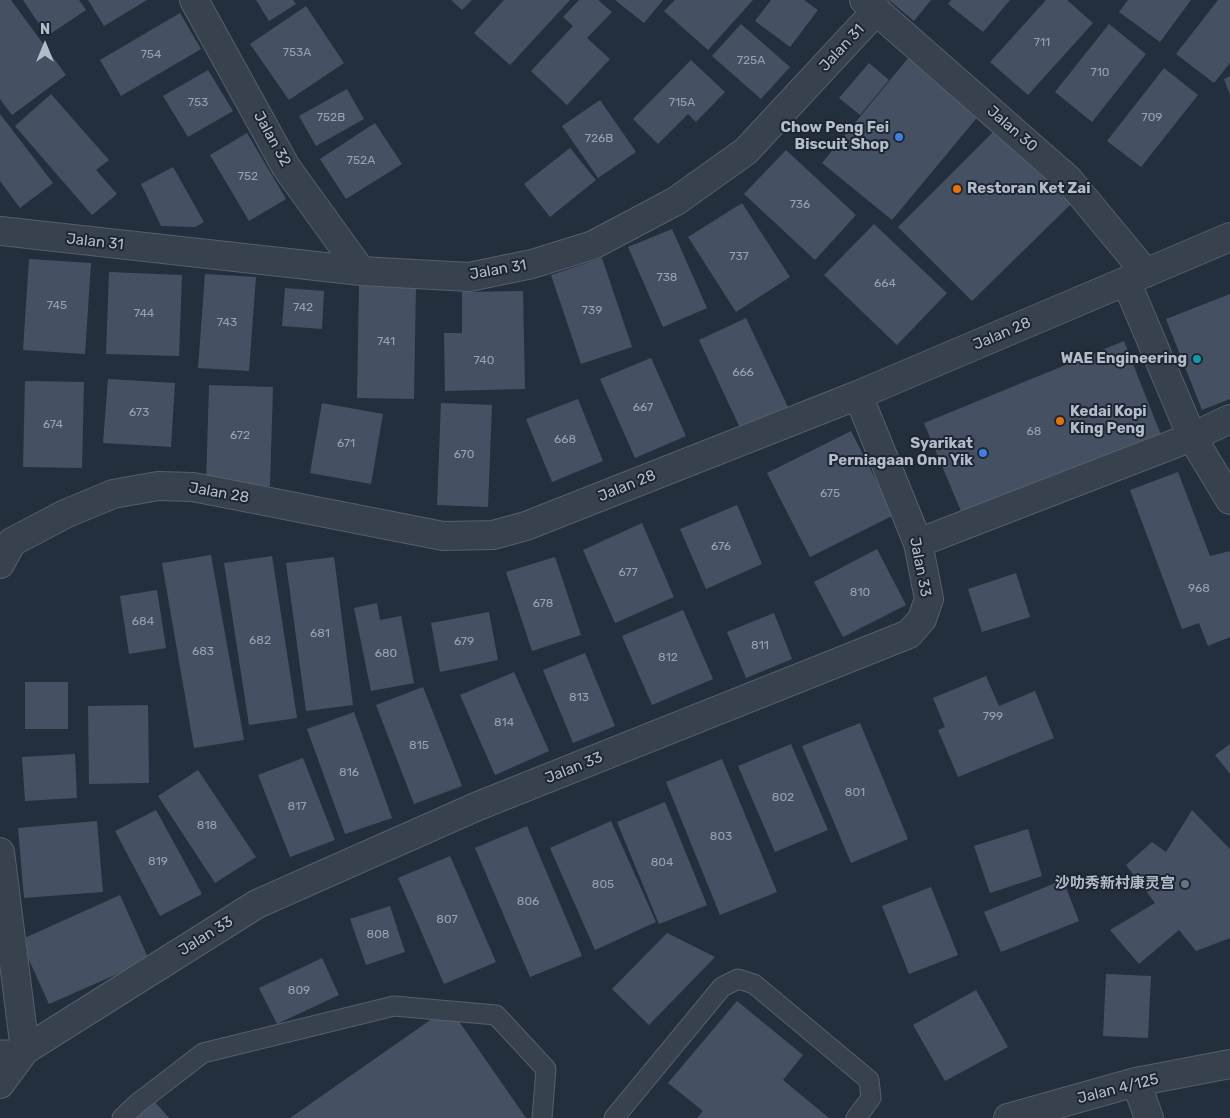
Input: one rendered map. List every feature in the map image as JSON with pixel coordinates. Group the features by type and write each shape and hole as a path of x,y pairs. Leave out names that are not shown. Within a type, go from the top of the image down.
{"street":[{"name":"Jalan 32","path":"194,0 286,167 361,271"},
{"name":"Jalan 31","path":"0,231 361,271 469,277 532,264 593,245 676,201 746,151 870,5"},
{"name":"Jalan 30","path":"870,5 1068,179 1136,277 1192,437 1230,500"},
{"name":"Jalan 28","path":"4,548 65,514 113,494 158,486 193,487 443,536 493,535 526,526 858,395 1230,237"},
{"name":"Jalan 33","path":"0,1084 12,1050 257,904 478,806 909,634 922,619 929,599 918,543 858,395"},
{"path":"918,543 1192,437 1230,419"},
{"path":"0,852 12,1050"},
{"name":"Jalan 4/125","path":"1008,1118 1136,1082 1230,1064"},
{"path":"1136,1082 1149,1118"}],"lane":[{"path":"614,1118 722,987 738,979 754,984 864,1073 869,1080 871,1098 856,1118"},
{"path":"122,1118 138,1103 202,1053 394,1006 496,1015 546,1069 542,1118"}],"building":[{"path":"0,0 11,0 66,75 12,115 0,99"},
{"path":"23,0 79,0 86,10 47,36"},
{"path":"88,0 147,0 104,26"},
{"path":"256,0 293,0 296,4 269,21"},
{"path":"451,0 472,0 462,10"},
{"path":"504,0 570,0 510,65 474,33"},
{"path":"579,0 598,0 612,12 587,38 610,59 567,105 531,71 573,26 563,17"},
{"path":"615,0 663,0 644,23"},
{"path":"675,0 753,0 708,50 664,11"},
{"path":"771,0 804,0 818,10 790,47 755,21"},
{"path":"889,0 931,0 914,21"},
{"path":"951,0 1010,0 983,32 948,4"},
{"path":"1046,0 1067,0 1093,23 1028,95 990,62"},
{"path":"1128,0 1191,0 1160,42 1119,12"},
{"path":"1218,0 1230,0 1230,63 1214,83 1176,54"},
{"path":"306,6 344,63 289,100 250,44"},
{"path":"180,13 201,49 121,96 100,60"},
{"path":"741,24 790,67 761,99 712,56"},
{"path":"1109,24 1146,54 1092,122 1055,92"},
{"path":"909,57 980,114 892,220 822,163"},
{"path":"691,60 725,92 696,122 688,114 658,144 633,119"},
{"path":"869,63 889,80 860,115 839,98"},
{"path":"1164,68 1198,95 1141,167 1107,141"},
{"path":"208,70 233,111 188,137 163,96"},
{"path":"1230,76 1230,95 1224,79"},
{"path":"347,89 364,119 316,146 299,116"},
{"path":"51,94 109,160 96,170 117,194 92,215 15,126"},
{"path":"600,100 636,152 598,178 562,126"},
{"path":"0,114 53,183 20,208 0,181"},
{"path":"375,123 402,164 346,199 320,159"},
{"path":"995,130 1071,204 972,301 898,227"},
{"path":"247,133 286,199 249,221 210,155"},
{"path":"570,148 596,180 550,217 524,184"},
{"path":"786,150 856,215 815,260 744,194"},
{"path":"173,167 204,222 195,227 161,226 141,184"},
{"path":"742,203 790,277 736,312 688,237"},
{"path":"874,224 947,293 897,345 824,275"},
{"path":"672,229 707,308 663,327 628,247"},
{"path":"602,258 632,347 581,364 551,275"},
{"path":"29,259 91,263 85,354 23,350"},
{"path":"109,272 182,275 179,356 106,354"},
{"path":"205,274 256,277 249,371 198,368"},
{"path":"359,285 416,286 414,399 357,398"},
{"path":"285,288 324,291 322,329 282,326"},
{"path":"523,291 525,389 445,391 444,333 462,333 462,292"},
{"path":"1230,294 1230,399 1202,410 1166,319"},
{"path":"746,318 788,407 740,428 699,340"},
{"path":"1124,341 1161,435 963,516 924,423"},
{"path":"651,358 686,436 635,458 600,379"},
{"path":"108,379 175,383 171,447 103,443"},
{"path":"25,381 84,382 82,468 23,467"},
{"path":"209,385 273,387 270,486 206,484"},
{"path":"578,399 603,461 552,482 526,419"},
{"path":"322,403 383,414 371,484 310,473"},
{"path":"441,403 492,405 488,507 437,505"},
{"path":"851,431 894,515 810,557 767,473"},
{"path":"1178,472 1210,556 1230,551 1230,637 1208,646 1199,623 1182,629 1130,490"},
{"path":"737,505 762,564 706,589 680,529"},
{"path":"642,523 674,597 615,623 583,550"},
{"path":"877,549 906,605 843,637 814,582"},
{"path":"211,555 244,740 194,748 162,563"},
{"path":"272,556 297,718 249,725 224,563"},
{"path":"334,557 353,705 306,711 286,563"},
{"path":"555,557 581,635 532,651 506,572"},
{"path":"1016,573 1030,617 982,632 968,589"},
{"path":"157,590 166,648 129,654 120,596"},
{"path":"377,603 380,620 401,616 414,683 371,691 354,608"},
{"path":"683,610 713,679 652,705 622,636"},
{"path":"489,612 498,660 440,672 431,623"},
{"path":"774,613 792,659 746,678 727,632"},
{"path":"585,653 615,726 573,743 543,670"},
{"path":"514,672 549,751 495,775 460,695"},
{"path":"986,676 999,706 1035,691 1054,738 958,777 938,730 945,727 933,698"},
{"path":"25,682 68,682 68,729 25,729"},
{"path":"423,687 462,786 414,804 376,705"},
{"path":"148,705 149,783 89,784 88,706"},
{"path":"354,712 392,818 345,834 307,729"},
{"path":"860,723 908,839 851,863 802,746"},
{"path":"791,744 828,830 775,852 738,766"},
{"path":"1230,744 1230,774 1215,755"},
{"path":"75,754 77,798 25,801 22,757"},
{"path":"303,758 335,840 290,857 258,775"},
{"path":"722,759 777,892 720,915 666,782"},
{"path":"198,770 256,857 215,883 158,796"},
{"path":"665,802 707,905 659,924 617,822"},
{"path":"156,810 202,894 160,916 115,831"},
{"name":"沙叻秀新村康灵宫","path":"1192,810 1230,849 1230,938 1196,951 1179,930 1139,964 1110,930 1155,903 1126,865 1152,842 1166,852"},
{"path":"97,821 103,892 24,898 18,828"},
{"path":"611,821 656,922 595,950 550,848"},
{"path":"527,826 582,956 530,977 475,848"},
{"path":"1028,829 1042,876 990,893 974,846"},
{"path":"450,856 496,962 444,984 398,878"},
{"path":"1063,880 1079,921 1001,952 984,912"},
{"path":"931,887 958,955 909,974 882,906"},
{"path":"120,895 149,960 49,1004 20,940"},
{"path":"390,906 405,952 366,965 350,919"},
{"path":"667,933 715,957 649,1025 612,989"},
{"path":"322,958 339,995 277,1024 259,988"},
{"path":"1106,974 1151,976 1148,1038 1103,1036"},
{"path":"976,990 1008,1047 945,1081 913,1025"},
{"path":"737,1001 803,1055 783,1080 829,1118 697,1118 703,1111 668,1083"},
{"path":"449,1007 526,1118 290,1118"},
{"path":"154,1101 169,1118 136,1118"}],"place":[{"name":"Chow Peng Fei Biscuit Shop","path":"899,137"},
{"name":"Restoran Ket Zai","path":"957,189"},
{"name":"WAE Engineering","path":"1197,359"},
{"name":"Kedai Kopi King Peng","path":"1060,421"},
{"name":"Syarikat Perniagaan Onn Yik","path":"983,453"},
{"name":"沙叻秀新村康灵宫","path":"1185,884"}]}
